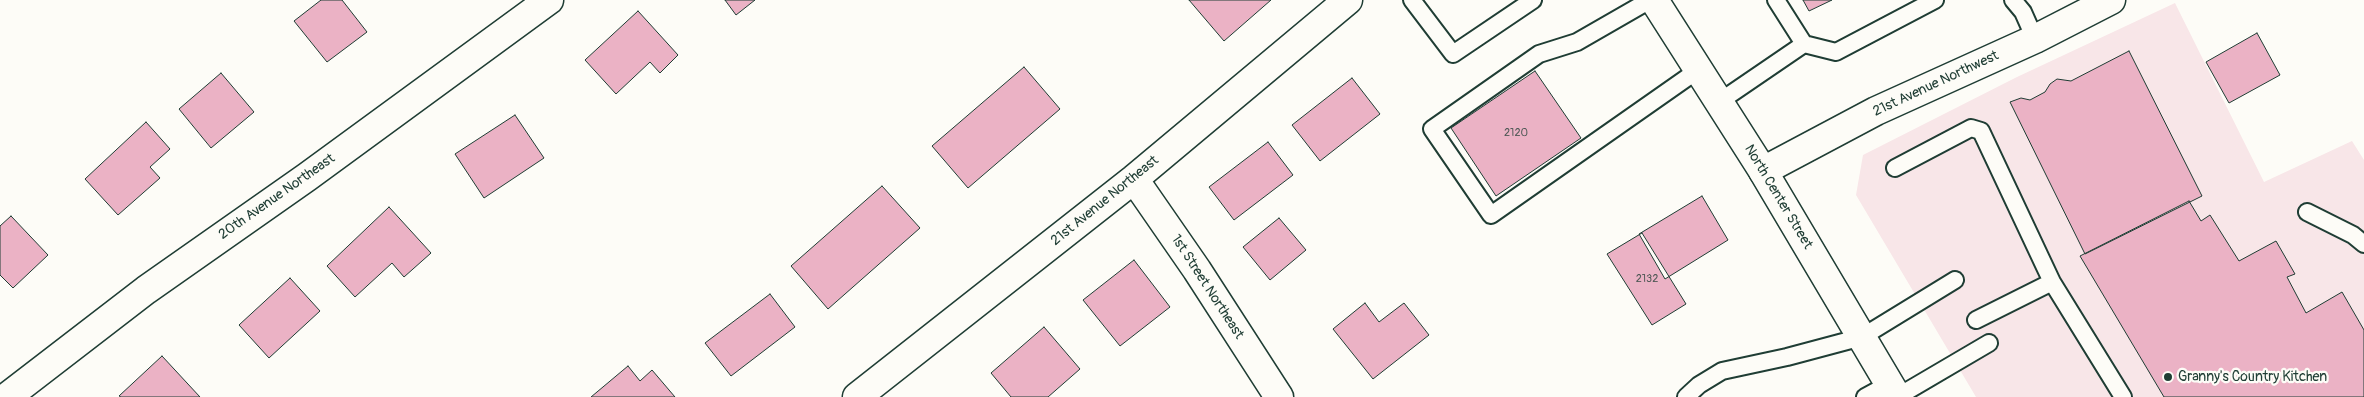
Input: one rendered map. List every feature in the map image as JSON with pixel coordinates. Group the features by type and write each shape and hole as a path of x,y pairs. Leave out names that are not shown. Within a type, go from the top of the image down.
{"street":[{"name":"20th Avenue Northeast","path":"7,397 146,290 307,177 549,0"},
{"name":"21st Avenue Northeast","path":"858,397 1134,179 1348,0"},
{"name":"North Center Street","path":"1654,0 1763,171 1895,392"},
{"name":"21st Avenue Northwest","path":"1763,171 1876,111 2035,39 2111,0"},
{"name":"1st Street Northeast","path":"1134,179 1197,270 1279,397"}],"lane":[{"path":"1412,0 1452,54 1533,0"},
{"path":"1650,0 1577,42 1539,54 1432,129 1491,215 1698,70"},
{"path":"1776,0 1804,44 1836,52 1935,0"},
{"path":"2013,0 2023,12 2035,39"},
{"path":"1719,102 1804,44"},
{"path":"1895,168 1971,128 1981,131 2052,282 2122,397"},
{"path":"2307,212 2353,235 2364,244"},
{"path":"1686,397 1699,385 1722,371 1787,357 1862,337 1955,280"},
{"path":"1976,320 2052,282"},
{"path":"1865,397 1895,392 1989,343"}],"shaded area":[{"path":"2175,3 2264,182 2352,141 2364,160 2364,397 1976,397 1856,195 1863,155 2017,77"}],"building":[{"path":"321,0 342,0 367,32 327,62 294,21"},
{"path":"725,0 755,0 736,15"},
{"path":"1189,0 1271,0 1224,41"},
{"path":"1803,0 1832,0 1809,11"},
{"path":"638,11 678,55 660,73 650,62 616,94 585,60"},
{"path":"2257,33 2280,75 2229,103 2206,62"},
{"path":"2129,51 2202,196 2085,254 2010,102 2021,98 2030,100 2045,92 2050,84 2057,79 2071,81"},
{"path":"1024,67 1060,109 968,188 932,146"},
{"path":"1535,71 1581,138 1496,196 1451,128"},
{"path":"221,73 254,112 211,148 179,109"},
{"path":"1352,78 1380,114 1320,161 1292,125"},
{"path":"515,115 544,158 484,198 455,154"},
{"path":"146,122 170,149 150,167 160,178 118,215 85,179"},
{"path":"1268,142 1293,175 1234,220 1209,187"},
{"path":"882,186 920,228 828,309 791,266"},
{"path":"1702,196 1728,240 1665,279 1639,234"},
{"path":"2189,201 2201,221 2210,215 2239,261 2276,241 2295,274 2287,277 2306,313 2342,292 2364,330 2364,397 2164,397 2080,256"},
{"path":"389,207 431,253 404,277 392,263 355,297 327,266"},
{"path":"11,216 48,255 13,288 0,275 0,226"},
{"path":"1279,218 1306,250 1270,280 1243,247"},
{"path":"1642,233 1686,304 1652,325 1607,254"},
{"path":"1134,260 1170,307 1120,346 1083,300"},
{"path":"290,278 320,311 269,358 239,325"},
{"path":"770,294 795,327 731,376 705,343"},
{"path":"1365,303 1379,322 1404,303 1429,335 1373,379 1333,329"},
{"path":"1044,327 1080,369 1048,397 1011,397 991,373"},
{"path":"162,356 200,397 119,396"},
{"path":"628,366 640,381 652,370 675,397 591,397"}],"place":[{"name":"Granny's Country Kitchen","path":"2168,377"}]}
